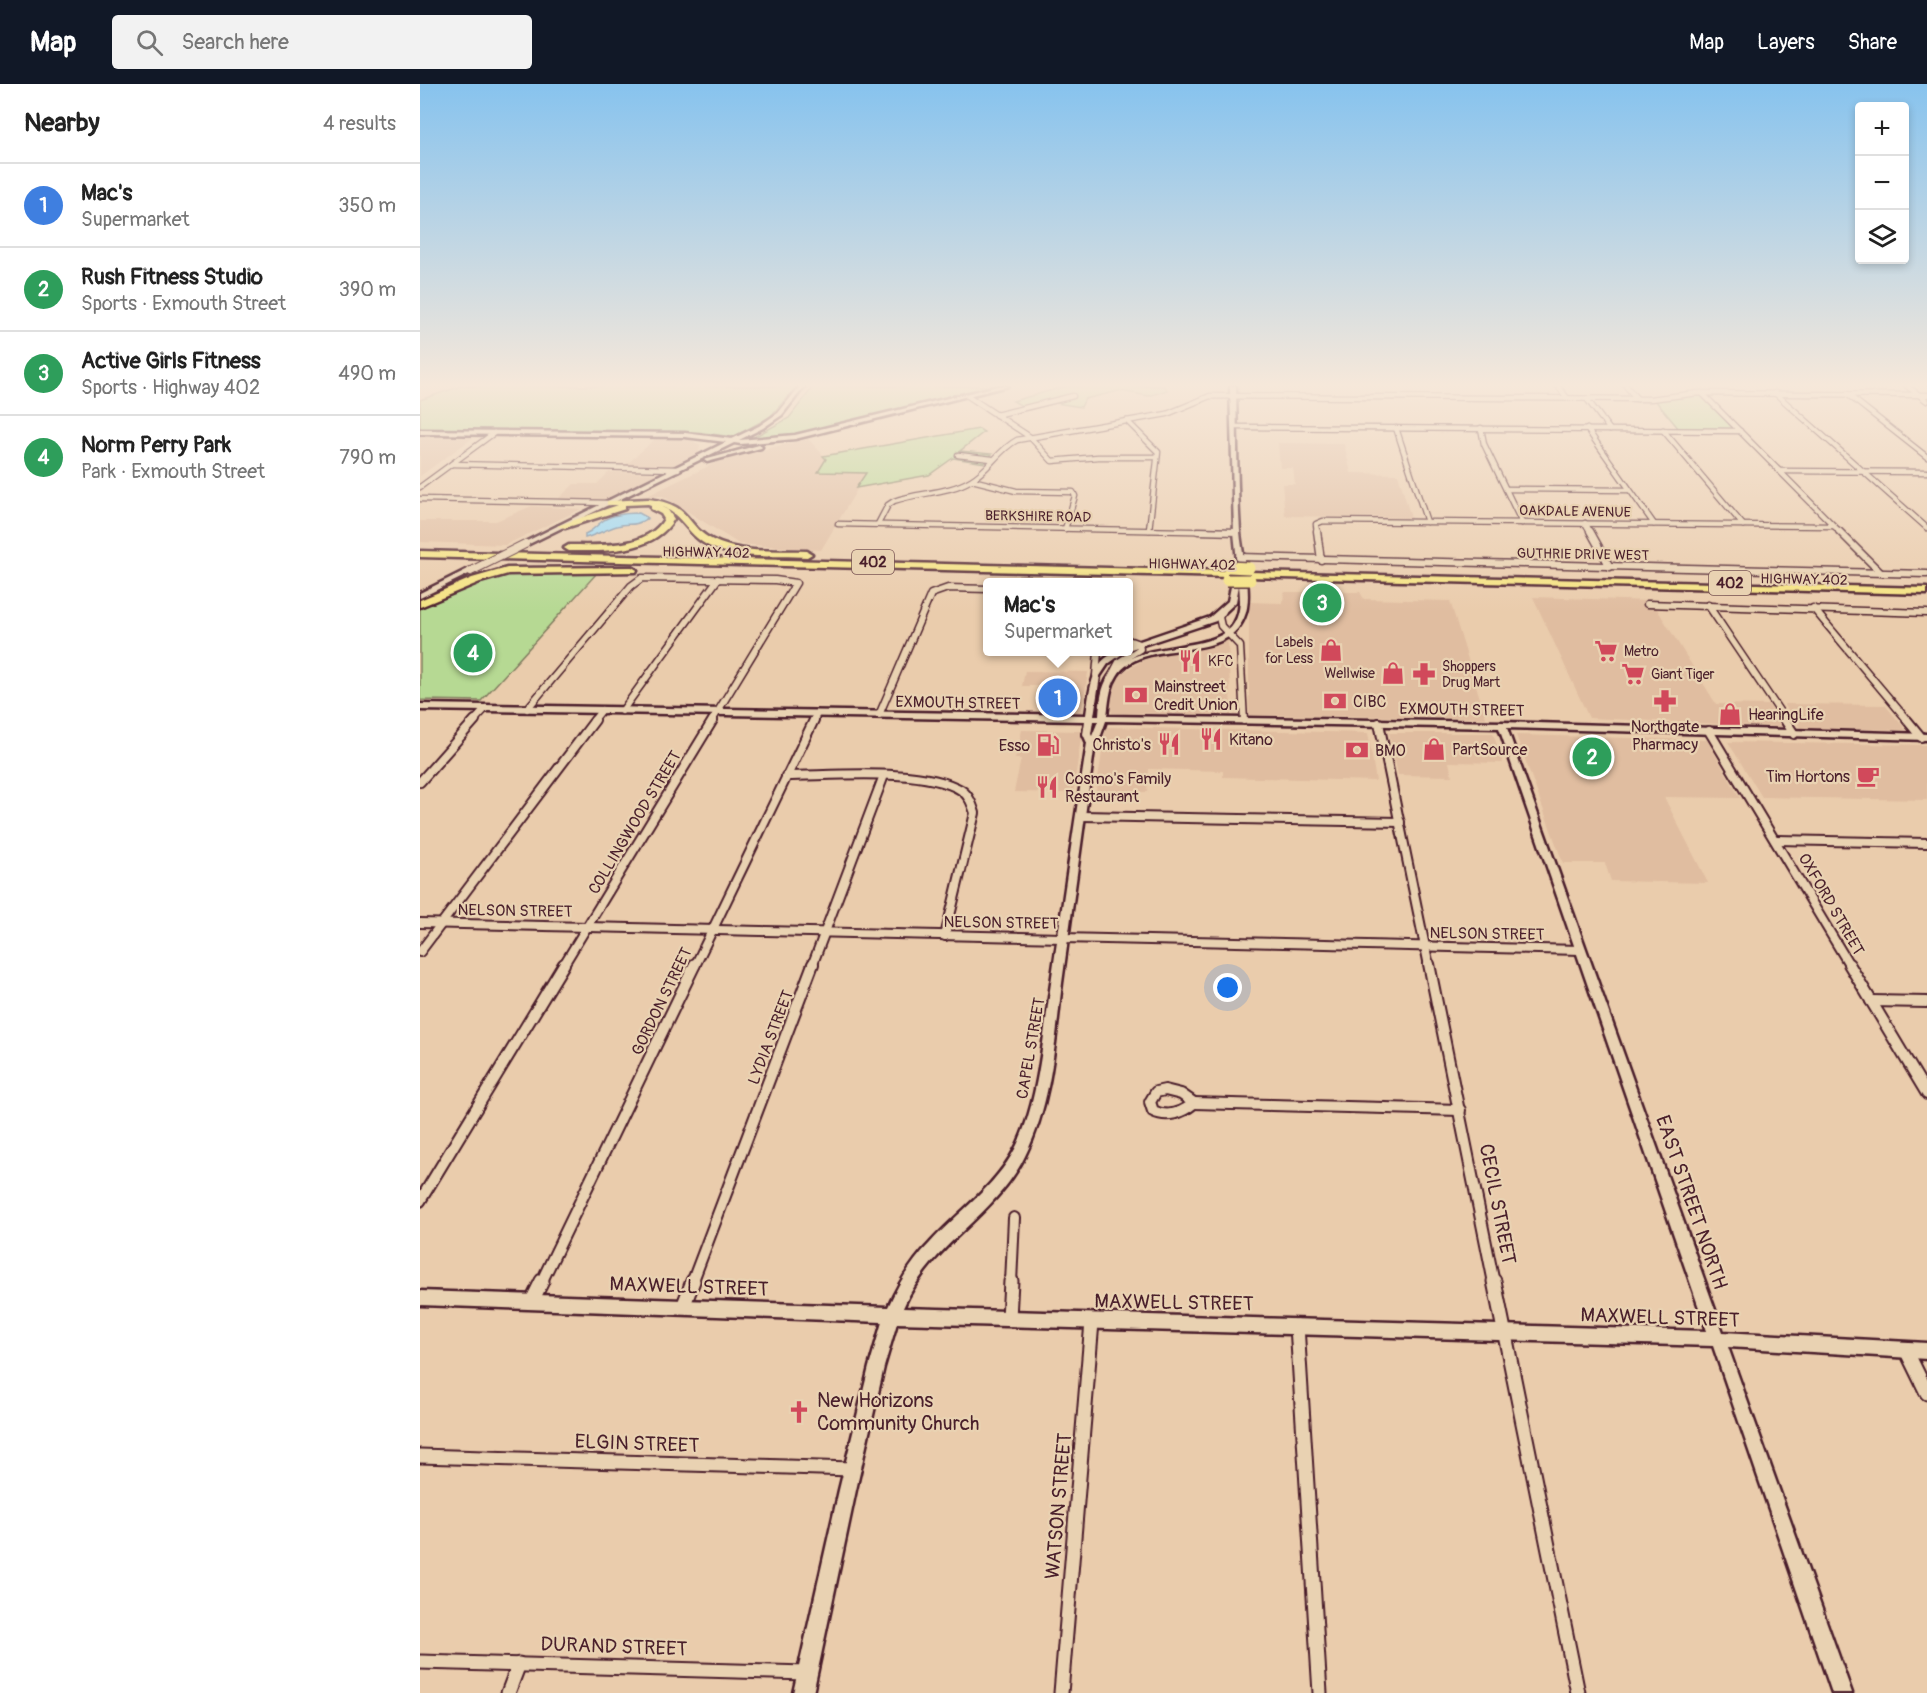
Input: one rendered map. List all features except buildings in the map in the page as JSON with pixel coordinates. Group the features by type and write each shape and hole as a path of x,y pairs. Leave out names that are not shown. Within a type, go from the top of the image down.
{"highway":[{"path":"610,503 667,505 678,512 706,540 734,549 1228,573"},
{"path":"420,551 601,548 625,545 658,533 669,519 665,512 654,507 621,507 562,526"},
{"path":"492,549 903,559"},
{"path":"420,551 1228,573"},
{"name":"HIGHWAY 402","path":"420,561 934,573 1247,572 1676,591 1927,599"},
{"path":"420,604 484,577 521,569 934,573"},
{"path":"1247,572 1927,588"}],"street":[{"path":"420,487 456,461"},
{"path":"420,596 693,461"},
{"path":"452,464 678,469 706,461"},
{"path":"878,524 888,505 897,499 951,488 972,480 990,461"},
{"path":"1149,530 1157,461"},
{"path":"1235,461 1239,558 1247,572 1243,610 1234,633 1240,646 1244,722"},
{"path":"1406,461 1427,522"},
{"path":"1492,461 1522,523"},
{"path":"1609,461 1654,524"},
{"path":"1689,461 1743,525"},
{"path":"1769,461 1881,573"},
{"path":"1850,461 1927,528"},
{"path":"1779,471 1927,472"},
{"path":"972,480 1016,491 1073,492 1075,496 1065,529"},
{"path":"1506,489 1629,490"},
{"path":"420,499 610,503"},
{"name":"OAKDALE AVENUE","path":"1321,560 1316,524 1329,520 1834,526"},
{"path":"1585,523 1610,567"},
{"name":"BERKSHIRE ROAD","path":"838,524 1237,532"},
{"name":"GUTHRIE DRIVE WEST","path":"1239,558 1927,574"},
{"path":"1240,646 1220,624 1219,617 1234,598 1247,572"},
{"path":"527,709 631,586 642,578 718,579"},
{"path":"622,711 718,579"},
{"name":"COLLINGWOOD STREET","path":"420,1201 795,586 794,582 718,579"},
{"path":"879,715 931,594 948,588 983,589"},
{"path":"1647,604 1927,613"},
{"path":"1708,605 1794,734"},
{"path":"1813,608 1924,737"},
{"name":"CAPEL STREET","path":"1133,646 1190,628 1223,611"},
{"path":"1110,679 1124,664 1146,654 1206,643 1228,632 1237,624"},
{"path":"1133,642 1139,644"},
{"name":"CAPEL STREET","path":"1133,653 1140,649 1139,644"},
{"name":"CAPEL STREET","path":"802,1693 852,1469 884,1340 893,1314 910,1279 944,1237 990,1193 1019,1155 1034,1118 1043,1079 1082,816 1091,743 1087,734 1098,656"},
{"path":"1096,675 1105,662 1114,656"},
{"name":"CAPEL STREET","path":"1091,743 1100,735 1110,679 1119,662 1129,656"},
{"name":"EXMOUTH STREET","path":"420,706 1089,720 1502,725 1924,737"},
{"path":"420,782 486,708"},
{"path":"420,952 603,710"},
{"name":"GORDON STREET","path":"532,1301 817,714"},
{"name":"CECIL STREET","path":"1379,723 1578,1693"},
{"name":"EAST STREET NORTH","path":"1502,725 1842,1693"},
{"name":"OXFORD STREET","path":"1709,731 1777,840 1927,1094"},
{"path":"786,776 936,780 960,789 970,798 975,813 945,936"},
{"name":"LYDIA STREET","path":"683,1307 883,778"},
{"path":"1082,816 1400,822"},
{"path":"1777,840 1927,843"},
{"name":"NELSON STREET","path":"420,923 1581,950"},
{"path":"1871,1001 1927,1002"},
{"path":"1194,1103 1460,1110"},
{"path":"1008,1318 1014,1218"},
{"name":"MAXWELL STREET","path":"420,1298 1092,1322 1718,1339 1927,1351"},
{"name":"WATSON STREET","path":"1062,1693 1092,1322"},
{"path":"1297,1326 1320,1693"},
{"path":"1906,1350 1927,1393"},
{"name":"ELGIN STREET","path":"420,1456 852,1469"},
{"name":"DURAND STREET","path":"420,1662 807,1674"},
{"path":"508,1693 519,1664"}],"shaded area":[{"path":"420,461 441,461 420,476"},
{"path":"630,461 682,461 669,468 625,466"},
{"path":"719,461 826,461 818,472 867,473 821,550 739,544 663,496 647,496"},
{"path":"1279,461 1348,461 1351,473 1398,474 1411,518 1285,516 1282,484 1295,484 1293,468 1280,468"},
{"path":"609,472 662,473 605,501 557,500 574,484 597,484"},
{"path":"532,506 581,509 505,545 420,542 420,521 496,521"},
{"path":"1284,592 1360,592 1364,599 1450,601 1486,718 1249,715 1249,602 1283,603"},
{"path":"1533,597 1652,601 1716,704 1769,705 1783,727 1589,718"},
{"path":"1228,640 1231,715 1112,713 1108,702 1119,675 1143,660 1166,653 1203,648"},
{"path":"1025,671 1088,672 1082,712 1044,712 1049,686 1022,686"},
{"path":"1784,704 1885,705 1906,730 1801,729"},
{"path":"1106,727 1368,733 1376,781 1223,777 1223,771 1149,769 1147,792 1096,791"},
{"path":"1022,730 1082,731 1073,793 1014,792 1021,759 1015,759"},
{"path":"1389,733 1493,733 1503,763 1449,762 1452,776 1398,775"},
{"path":"1516,735 1707,740 1740,798 1664,797 1708,883 1611,881 1605,863 1563,863"},
{"path":"1728,742 1927,745 1927,800 1762,797"}],"green space":[{"path":"825,461 949,461 929,475 856,488 866,473 818,472"},
{"path":"525,572 597,573 481,701 420,700 420,608 484,581"}],"water":[{"path":"639,513 648,518 585,538 585,534 608,518"}],"place":[{"name":"Active Girls Fitness","path":"1322,603"},
{"name":"Labels for Less","path":"1331,650"},
{"name":"Metro","path":"1606,651"},
{"name":"Norm Perry Park","path":"473,653"},
{"name":"KFC","path":"1190,661"},
{"name":"Wellwise","path":"1393,673"},
{"name":"Shoppers Drug Mart","path":"1424,674"},
{"name":"Giant Tiger","path":"1633,674"},
{"name":"Mainstreet Credit Union","path":"1136,695"},
{"name":"Mac's","path":"1058,698"},
{"name":"CIBC","path":"1335,701"},
{"name":"Northgate Pharmacy","path":"1665,701"},
{"name":"HearingLife","path":"1730,714"},
{"name":"Kitano","path":"1211,739"},
{"name":"Christo's","path":"1169,744"},
{"name":"Esso","path":"1048,745"},
{"name":"PartSource","path":"1434,749"},
{"name":"BMO","path":"1357,750"},
{"name":"Rush Fitness Studio","path":"1592,757"},
{"name":"Tim Hortons","path":"1868,776"},
{"name":"Cosmo's Family Restaurant","path":"1047,787"},
{"name":"New Horizons Community Church","path":"799,1412"}]}
